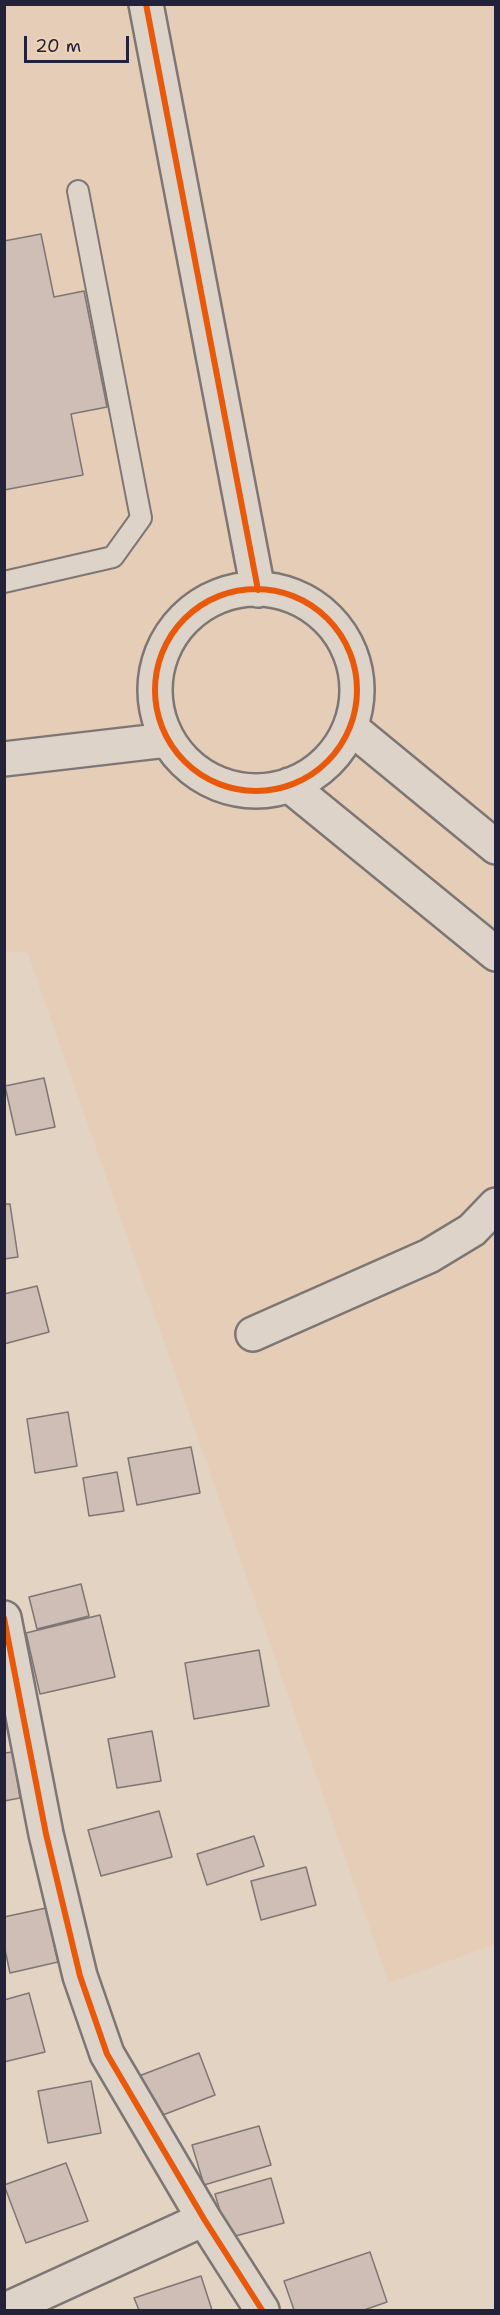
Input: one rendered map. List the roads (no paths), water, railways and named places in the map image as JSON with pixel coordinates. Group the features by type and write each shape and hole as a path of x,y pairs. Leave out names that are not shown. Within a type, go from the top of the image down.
{"street":[{"path":"146,4 258,590"},
{"path":"258,590 279,592 300,599 318,610 334,625 353,663 357,685 356,706 350,727 340,746 309,776 289,785 249,791 229,788 194,770 167,740 159,718 155,695 156,671 167,642 192,612 212,600 234,592 258,590"},
{"path":"350,727 495,847"},
{"path":"4,759 167,740"},
{"path":"289,785 495,954"},
{"path":"253,1334 429,1256 472,1230 495,1205"},
{"path":"4,1618 46,1834 80,1976 107,2054 204,2219 262,2310"},
{"path":"5,2310 204,2219"}],"lane":[{"path":"4,582 113,556 141,518 78,191"}]}
